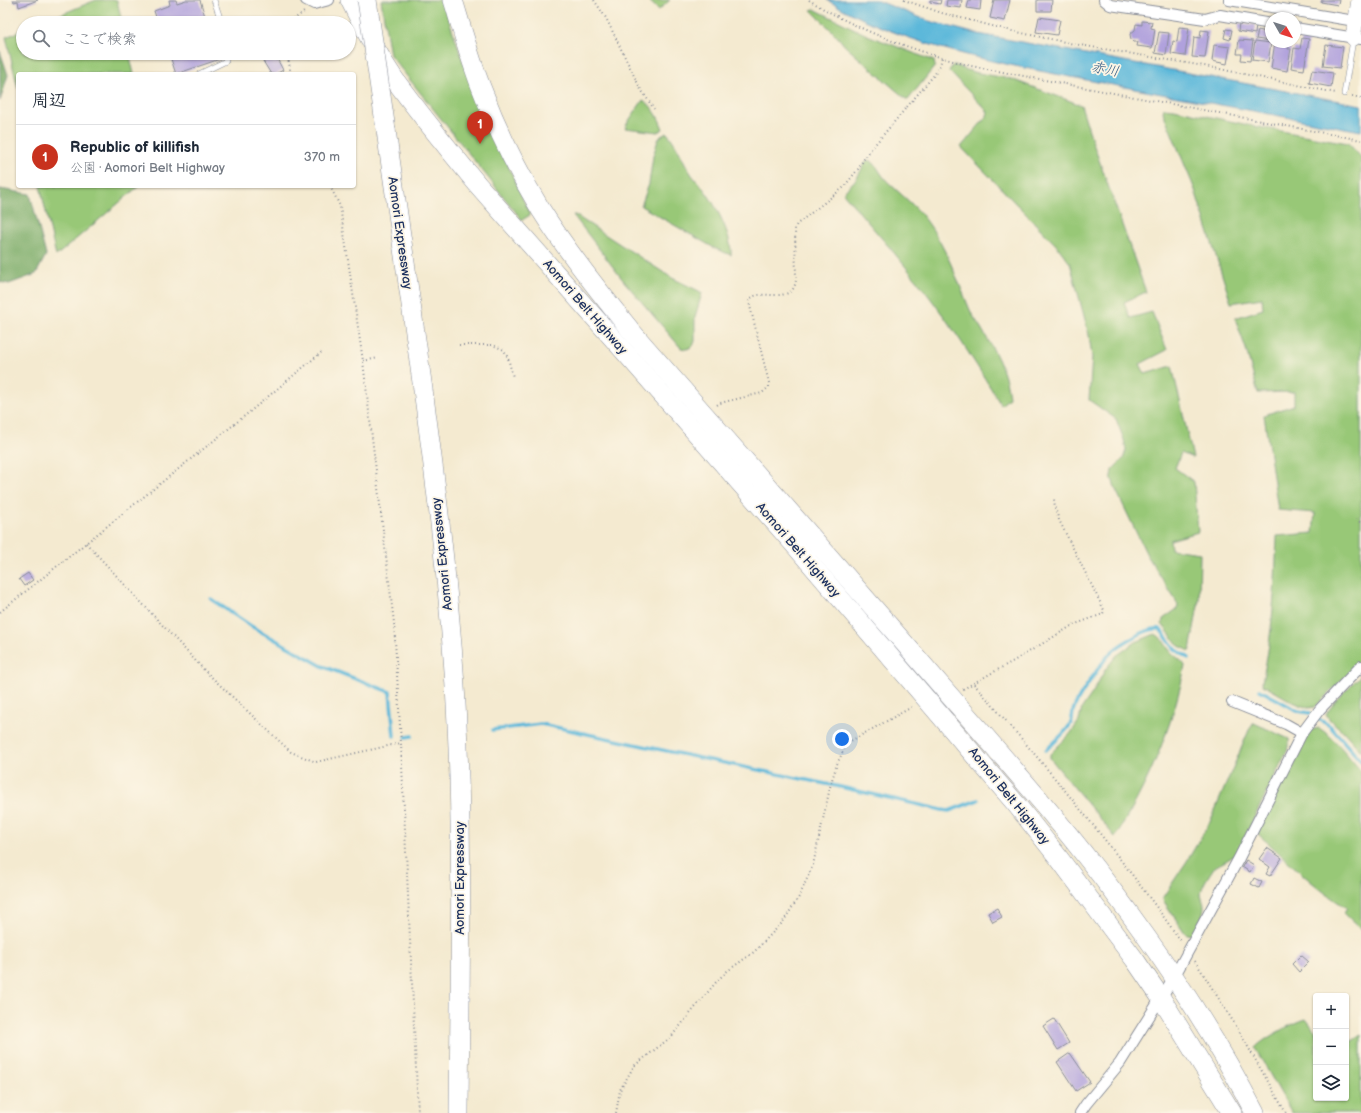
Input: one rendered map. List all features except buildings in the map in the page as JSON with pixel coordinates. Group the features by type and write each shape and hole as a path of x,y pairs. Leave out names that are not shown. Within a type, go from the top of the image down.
{"highway":[{"name":"Aomori Belt Highway","path":"350,0 370,39 395,80 438,137 478,185 926,698 1016,804 1110,925 1161,998 1232,1113"},
{"name":"Aomori Expressway","path":"367,0 439,512 454,672 460,836 459,1113"},
{"name":"Aomori Belt Highway","path":"453,0 480,86 495,123 541,210 568,250 596,288 632,332 950,696 1077,845 1115,894 1174,977 1213,1038 1256,1113"}],"street":[{"path":"310,2 329,0"},
{"path":"1104,0 1110,5 1205,19 1220,15 1265,23"},
{"path":"1229,0 1358,21"},
{"path":"1301,29 1357,38 1359,0"},
{"path":"1080,1113 1120,1063 1174,977 1239,858 1302,733 1320,709 1361,666"},
{"path":"1232,702 1286,724 1302,733"}],"lane":[{"path":"214,0 219,16"},
{"path":"1344,94 1357,38"},
{"path":"203,72 226,60"}],"path":[{"path":"594,0 606,18 640,88 654,109"},
{"path":"809,0 878,34 942,58 971,66 1361,140"},
{"path":"904,0 942,13 1074,44 1210,67 1361,98"},
{"path":"297,16 310,2"},
{"path":"704,415 720,404 762,393 769,388 750,298 758,295 790,293 793,290 796,279 795,228 797,224 828,201 853,177 872,148 935,74 942,58"},
{"path":"288,60 290,72"},
{"path":"331,188 340,206 363,361 394,623 418,1113"},
{"path":"459,345 493,345 504,350 508,358 513,377"},
{"path":"0,612 247,414 323,350"},
{"path":"363,361 378,358"},
{"path":"950,696 974,684 1073,625 1103,614 1104,610 1059,520 1054,499"},
{"path":"1356,519 1361,523"},
{"path":"86,543 205,671 291,752 316,762 401,744"},
{"path":"974,684 1038,758 1113,850 1188,950 1236,1026 1286,1113"},
{"path":"616,1113 620,1090 634,1066 670,1037 726,972 754,952 783,922 799,898 813,865 831,782 837,764 847,743 926,698"}],"green space":[{"path":"96,0 117,0 120,16 57,16"},
{"path":"381,0 442,0 467,72 530,215 522,220 390,55"},
{"path":"648,0 670,0 659,10"},
{"path":"814,9 867,35 934,61 935,66 908,100 845,46 811,10"},
{"path":"16,33 16,60 131,60 134,72 16,72 16,80 6,37"},
{"path":"0,51 8,75 0,101"},
{"path":"953,65 973,72 1011,79 1081,105 1146,292 1124,302 1130,318 1152,312 1167,350 1140,364 1145,374 1172,366 1193,458 1181,453 1175,468 1194,482 1198,532 1170,540 1171,549 1200,553 1199,600 1190,651 1179,646 1162,624 1163,619 1177,609 1178,606 1147,555 1116,490 1111,476 1112,470 1123,459 1126,450 1116,419 1089,400 1092,357 1089,335 1070,263 1057,246 961,147 987,116 988,112 949,71"},
{"path":"643,100 653,109 660,121 663,129 658,132 625,128"},
{"path":"1164,108 1348,143 1361,157 1361,661 1315,707 1308,708 1293,702 1263,685 1262,682 1271,628 1277,536 1313,533 1315,513 1278,510 1264,415 1294,405 1294,392 1258,393 1246,349 1235,318 1263,309 1262,298 1231,303 1195,190 1163,112"},
{"path":"667,133 692,175 715,206 729,240 731,255 716,249 641,206 649,184 653,156 658,140 661,136"},
{"path":"870,160 887,181 922,215 939,241 951,264 970,310 991,345 1003,370 1009,398 1001,405 969,353 934,303 901,261 844,194 844,192 857,178 866,161"},
{"path":"40,188 137,188 56,256"},
{"path":"0,189 30,194 46,255 36,274 9,284 0,282"},
{"path":"573,215 672,278 702,293 695,317 695,341 693,346 687,349 681,348 623,280"},
{"path":"1155,634 1161,638 1171,652 1185,666 1174,711 1158,754 1138,797 1115,837 1050,758 1050,754 1071,733 1079,721 1082,708 1105,670 1116,656 1136,642"},
{"path":"1361,675 1361,751 1344,732 1330,720 1326,714 1337,699"},
{"path":"1254,723 1289,739 1289,747 1236,855 1215,866 1205,883 1201,894 1204,904 1203,914 1191,935 1185,933 1163,900 1163,897 1187,861 1210,822 1249,730"},
{"path":"1319,728 1336,742 1361,771 1361,929 1344,913 1347,908 1312,883 1259,835 1258,832 1305,737 1310,730"},
{"path":"1306,1019 1313,1028 1313,1101 1349,1101 1349,1041 1352,1041 1361,1035 1361,1113 1292,1113 1255,1048 1279,1031"}],"water":[{"name":"赤川","path":"827,0 876,0 929,21 973,33 1361,105 1361,131 1062,75 958,53 891,31 858,17"}],"waterway":[{"path":"211,599 251,626 322,666 390,692 394,736"},
{"path":"1046,750 1069,727 1072,721 1073,710 1086,686 1110,654 1123,643 1140,634 1155,629 1160,629 1175,649 1189,658"},
{"path":"1260,690 1298,711 1310,713"},
{"path":"1317,718 1330,726 1361,761"},
{"path":"492,730 541,724 836,786 942,810 949,811 978,800"},
{"path":"406,737 412,736"}],"place":[{"name":"Republic of killifish","path":"480,144"}]}
